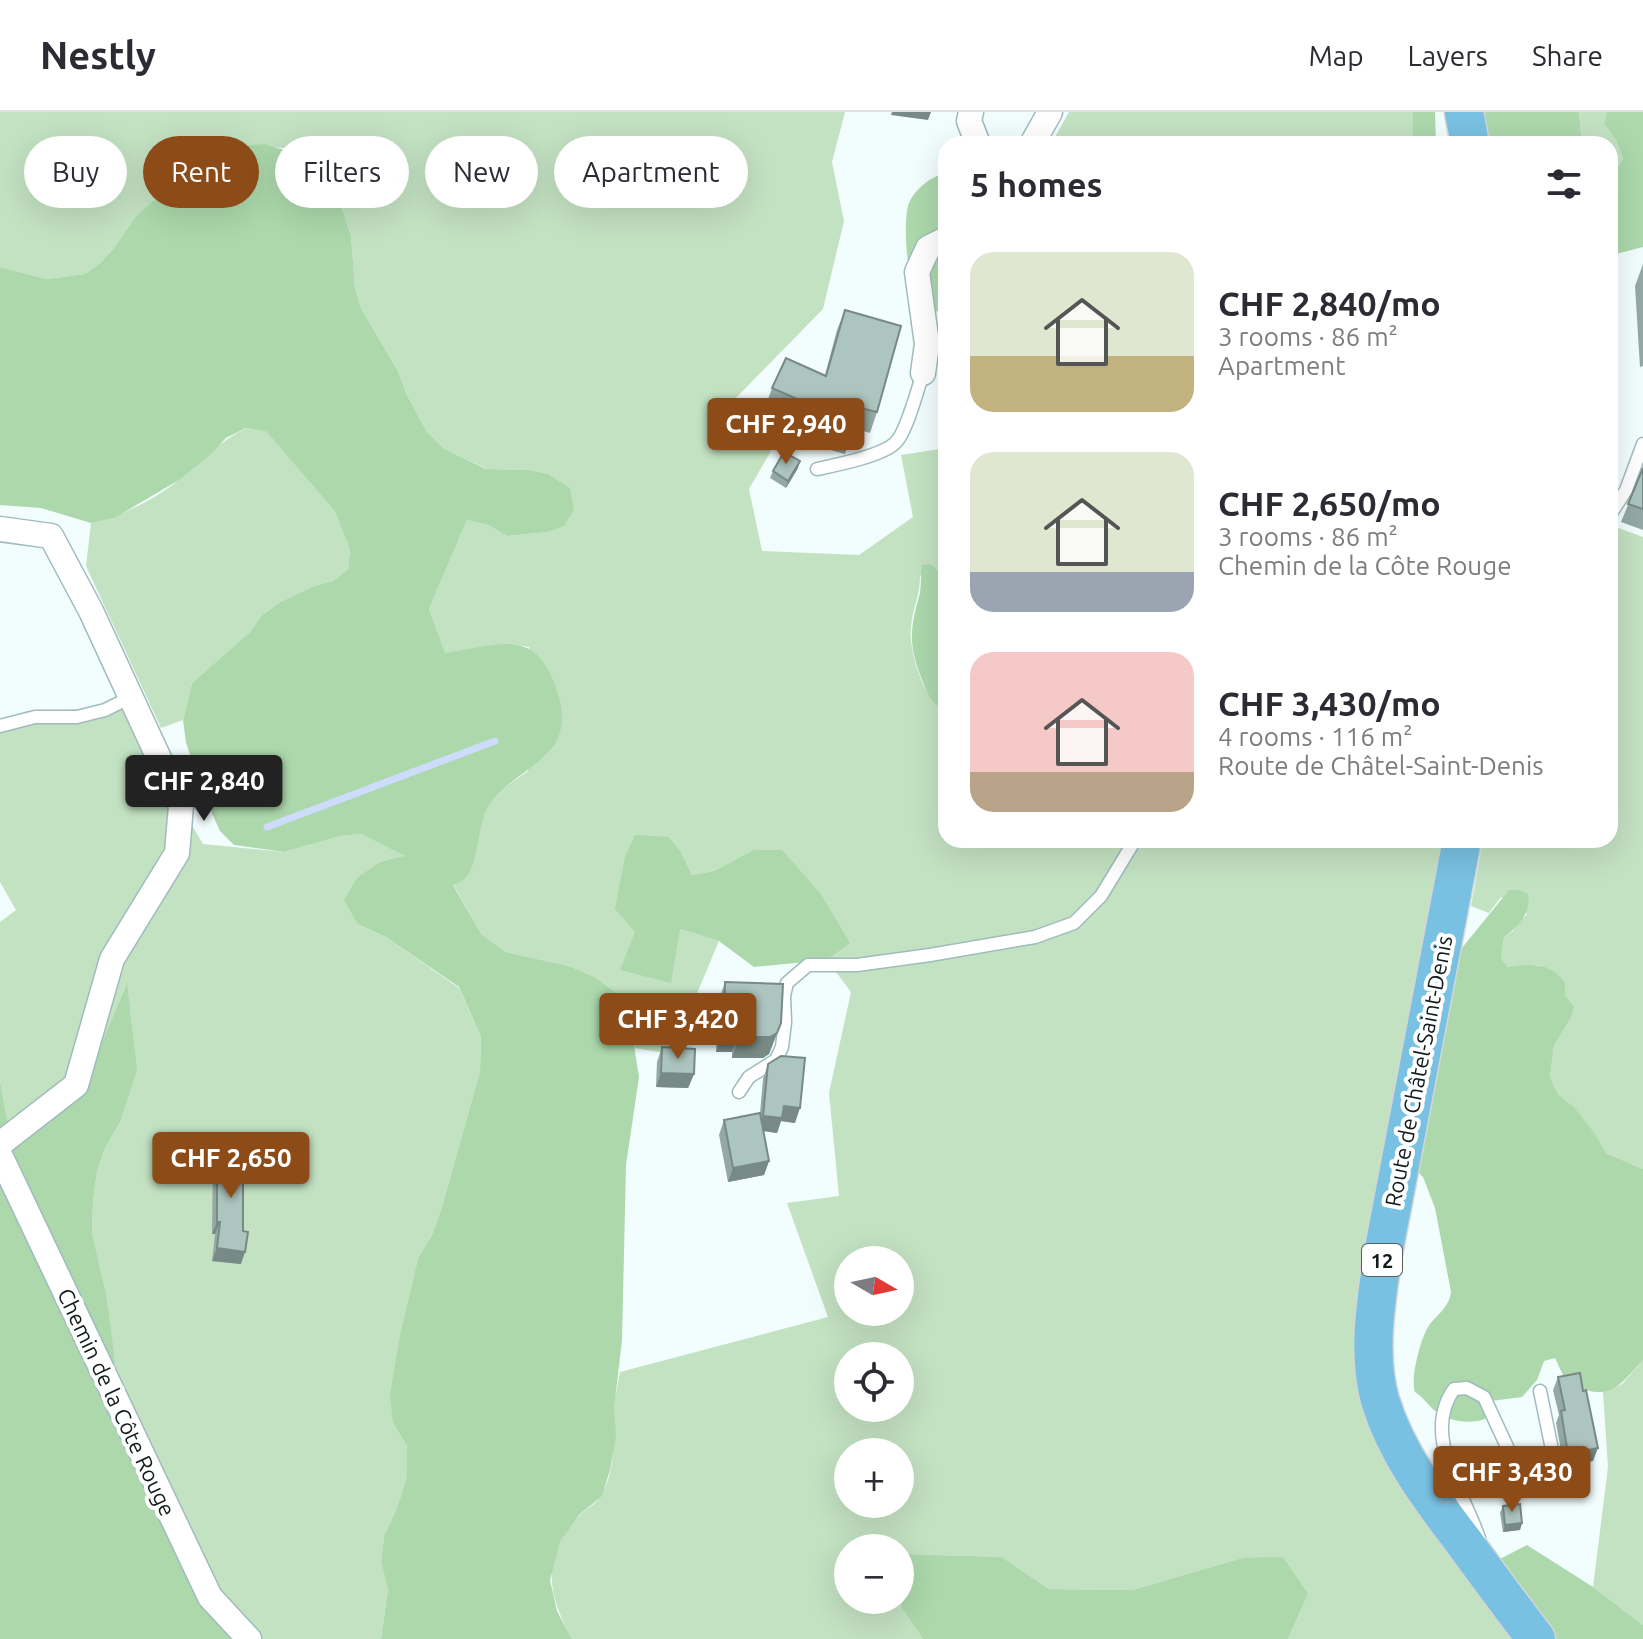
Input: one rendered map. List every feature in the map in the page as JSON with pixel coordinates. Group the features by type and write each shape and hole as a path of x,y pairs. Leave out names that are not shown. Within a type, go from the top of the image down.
{"main road":[{"path":"1464,112 1468,136"},
{"name":"Route de Châtel-Saint-Denis","path":"1460,848 1383,1254 1376,1303 1374,1358 1380,1399 1398,1445 1424,1489 1536,1639"}],"street":[{"path":"971,112 969,121 975,136"},
{"path":"1036,136 1050,112"},
{"path":"923,373 927,344 917,272 928,248 938,243"},
{"path":"0,529 51,536 91,611 181,806 177,853 112,959 76,1085 0,1144"},
{"name":"Chemin de la Côte Rouge","path":"0,1155 210,1597 249,1639"}],"lane":[{"path":"817,469 870,456 896,443 923,373"},
{"path":"1618,502 1626,490 1643,444"},
{"path":"0,726 35,717 77,717 105,710 131,697"},
{"path":"739,1092 749,1077 776,1060 782,1047 787,983 808,965 857,965 930,955 1035,937 1074,923 1101,896 1130,848"},
{"path":"1486,1572 1478,1535 1447,1461 1441,1424 1445,1402 1454,1389 1467,1388 1484,1397 1516,1469 1521,1477 1535,1482 1546,1479 1555,1464 1540,1391"}],"green space":[{"path":"0,112 845,112 832,162 844,221 823,309 730,404 771,451 749,489 762,551 859,555 913,517 901,455 938,449 938,570 931,564 920,576 911,636 919,674 930,697 938,705 938,848 1447,848 1364,1294 1357,1381 1407,1491 1519,1639 1288,1639 1308,1594 1242,1558 1132,1590 1049,1589 1002,1557 914,1554 914,1534 834,1534 834,1614 906,1614 923,1639 572,1639 553,1591 553,1561 567,1530 598,1500 607,1483 612,1462 614,1408 620,1372 828,1317 787,1203 839,1196 829,1093 851,992 827,960 850,942 753,850 714,871 692,875 682,854 680,929 719,941 682,1029 683,1056 635,1048 627,1001 595,977 569,966 506,952 482,935 453,884 462,878 472,863 486,809 502,790 528,771 529,647 509,644 445,654 429,609 467,520 488,525 507,536 547,532 569,488 548,474 529,470 487,469 443,448 427,432 398,371 362,310 355,288 351,235 342,208 409,208 409,136 275,136 275,148 259,147 259,136 143,136 143,208 146,208 136,216 113,249 85,274 47,279 0,267"},
{"path":"1069,112 1413,112 1413,136 1056,136"},
{"path":"1413,112 1435,112 1436,136 1413,136"},
{"path":"1473,112 1579,112 1581,136 1484,136"},
{"path":"1579,112 1607,112 1604,124 1613,136 1581,136"},
{"path":"1607,112 1643,112 1643,247 1618,253 1618,167 1623,159 1618,136 1613,136 1604,124"},
{"path":"259,144 275,147 275,208 342,208 351,235 355,288 362,310 398,371 427,432 443,448 486,469 529,470 548,474 570,488 574,510 564,526 547,532 507,536 488,525 467,520 429,609 445,653 500,644 528,649 539,657 549,672 562,712 559,736 549,751 504,788 489,805 469,873 453,885 482,935 506,952 569,966 595,977 627,1001 639,1077 626,1165 622,1340 614,1409 616,1436 610,1470 602,1496 579,1515 560,1542 550,1580 557,1611 572,1639 381,1639 388,1589 381,1562 384,1536 407,1476 407,1446 393,1423 390,1395 400,1334 418,1258 431,1237 442,1207 480,1071 481,1037 459,987 386,937 358,924 344,900 357,878 380,862 405,856 361,834 341,836 284,852 234,845 220,831 186,743 183,720 192,683 250,632 261,616 280,602 333,581 348,569 350,550 335,511 266,431 246,428 226,438 179,480 116,517 91,523 41,508 0,505 0,267 47,279 85,274 113,249 136,216 145,208 259,208"},
{"path":"1618,145 1623,159 1618,167"},
{"path":"938,176 938,312 919,300 911,281 907,252 909,203 929,180"},
{"path":"247,428 266,430 335,510 350,550 348,569 333,581 280,602 261,616 250,632 192,683 183,720 161,728 86,566 91,523 150,500 220,444"},
{"path":"1618,528 1643,537 1643,1169 1606,1153 1574,1107 1558,1094 1554,1086 1550,1076 1554,1046 1572,1016 1574,1006 1540,965 1506,967 1501,958 1504,937 1527,914 1501,897 1489,913 1471,906 1482,848 1618,848"},
{"path":"931,564 938,570 938,705 929,695 913,649 913,620 920,593 922,565"},
{"path":"123,708 203,844 284,852 341,836 361,834 406,856 358,924 386,937 459,988 481,1037 480,1071 442,1207 431,1237 418,1258 400,1334 393,1423 407,1446 407,1476 384,1536 381,1562 388,1588 381,1639 242,1639 211,1609 156,1512 135,1439 124,1415 106,1293 92,1233 97,1172 105,1148 120,1122 126,985 90,1066 67,1101 34,1134 8,1124 0,1081 0,922 16,910 0,882 0,734 26,711"},
{"path":"635,835 669,837 692,875 714,871 753,850 782,850 820,893 850,943 827,960 754,967 719,941 680,929 671,983 620,970 635,932 615,909 625,857"},
{"path":"1509,890 1528,894 1528,907 1523,919 1504,937 1501,958 1507,967 1531,965 1553,971 1565,983 1565,995 1574,1006 1572,1016 1554,1046 1550,1076 1554,1086 1595,1134 1606,1153 1643,1169 1643,1360 1614,1388 1598,1392 1575,1386 1572,1379 1563,1375 1555,1358 1544,1361 1537,1380 1522,1397 1491,1401 1485,1419 1465,1422 1439,1414 1415,1392 1415,1367 1423,1338 1430,1324 1446,1306 1451,1292 1435,1208 1423,1177 1410,1164 1457,954"},
{"path":"127,983 137,1070 120,1122 105,1148 97,1172 92,1233 106,1293 118,1384 156,1512 184,1559 246,1639 0,1639 0,1081 8,1124 34,1134 52,1118 80,1083"},
{"path":"1643,1360 1643,1625 1593,1587 1608,1467 1603,1392 1622,1384"},
{"path":"1527,1545 1593,1587 1643,1625 1643,1639 1556,1639 1496,1561"},
{"path":"914,1554 1002,1557 1049,1589 1132,1590 1242,1558 1283,1557 1308,1594 1288,1639 923,1639 906,1614 914,1614"}],"building":[{"path":"845,310 901,326 877,412 860,408 852,433 809,421 813,406 772,388 786,358 826,376"},
{"path":"784,452 800,461 788,481 773,471"},
{"path":"1643,468 1643,509 1628,504"},
{"path":"725,982 783,984 781,1023 777,1033 770,1037 739,1037 739,1031 724,1031"},
{"path":"662,1047 695,1049 694,1074 661,1073"},
{"path":"781,1056 805,1058 800,1108 784,1106 782,1118 763,1116 768,1064"},
{"path":"760,1113 769,1161 733,1168 724,1120"},
{"path":"217,1149 243,1149 243,1231 248,1232 245,1252 217,1248 220,1222 217,1222"},
{"path":"1580,1373 1598,1448 1568,1454 1561,1411 1565,1410 1558,1377"},
{"path":"1520,1504 1522,1523 1505,1525 1503,1506"}],"waterway":[{"path":"267,827 495,741"}]}
